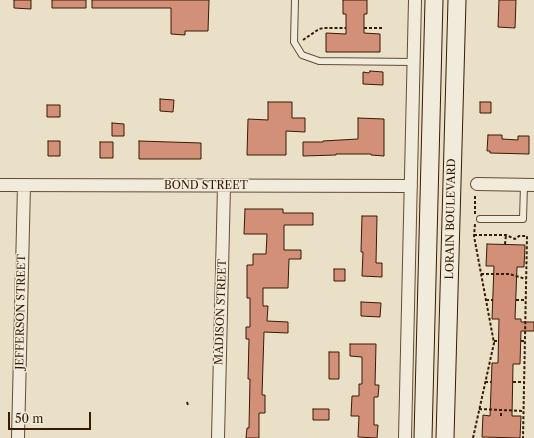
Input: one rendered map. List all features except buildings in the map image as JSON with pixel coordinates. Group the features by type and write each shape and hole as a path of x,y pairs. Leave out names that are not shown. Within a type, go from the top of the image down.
{"main road":[{"name":"LORAIN BOULEVARD","path":"423,438 434,0"},
{"name":"LORAIN BOULEVARD","path":"445,438 457,0"}],"street":[{"path":"405,438 415,0"},
{"name":"BOND STREET","path":"0,185 411,186"},
{"name":"JEFFERSON STREET","path":"18,438 24,185"},
{"path":"476,188 529,185"},
{"name":"MADISON STREET","path":"218,438 224,186"}],"lane":[{"path":"295,0 294,42 302,55 319,61 414,62"},
{"path":"480,219 523,219 529,185"}],"path":[{"path":"309,36 319,29 346,28"},
{"path":"364,28 384,28"},
{"path":"472,438 494,341 474,235 476,188"},
{"path":"474,235 506,235 515,239 519,236 527,236 522,438"},
{"path":"506,235 506,244"},
{"path":"481,274 509,274 526,279"},
{"path":"486,300 493,300"},
{"path":"516,300 526,300"},
{"path":"485,382 491,382"},
{"path":"513,382 524,382"},
{"path":"479,409 523,410"},
{"path":"501,410 501,416"}]}
